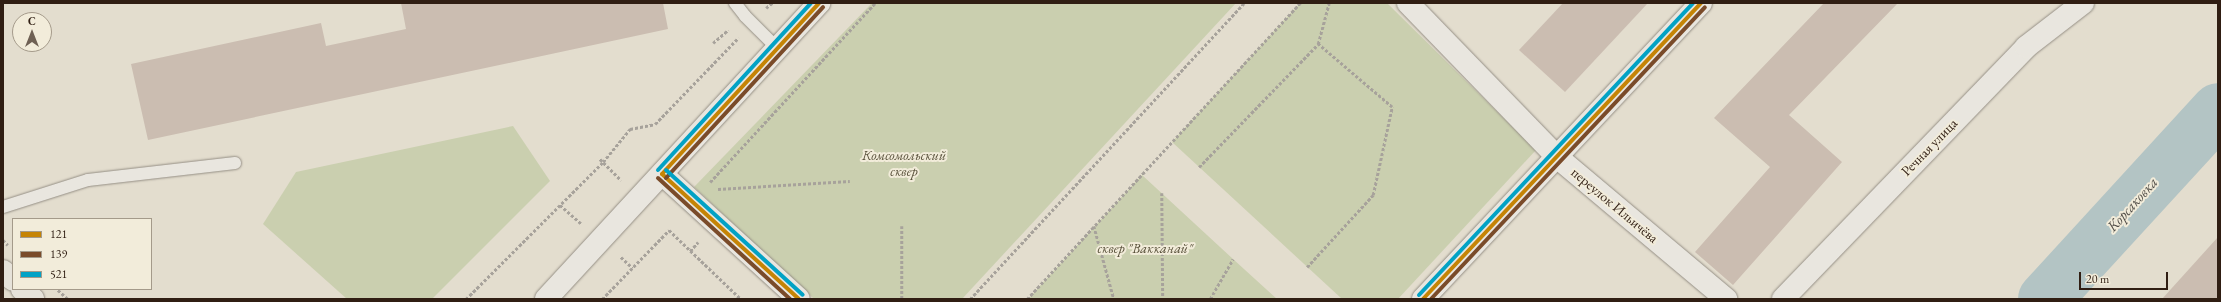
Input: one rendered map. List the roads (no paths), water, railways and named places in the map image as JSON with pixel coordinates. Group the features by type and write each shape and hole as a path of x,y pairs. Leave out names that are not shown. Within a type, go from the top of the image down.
{"main road":[{"path":"546,299 819,3"},
{"name":"переулок Ильичёва","path":"1408,3 1557,157 1726,299"},
{"path":"1423,299 1701,3"},
{"name":"Речная улица","path":"1783,299 2026,47 2082,3"},
{"path":"662,174 799,299"},
{"path":"3,271 12,279"},
{"path":"23,290 33,299"}],"lane":[{"path":"734,3 777,48"},
{"path":"3,207 88,180 235,163"}],"waterway":[{"name":"Корсаковка","path":"2045,299 2218,110"}],"park label":[{"name":"Комсомольский сквер","path":"904,164"},
{"name":"сквер \"Вакканай\"","path":"1145,248"}]}
